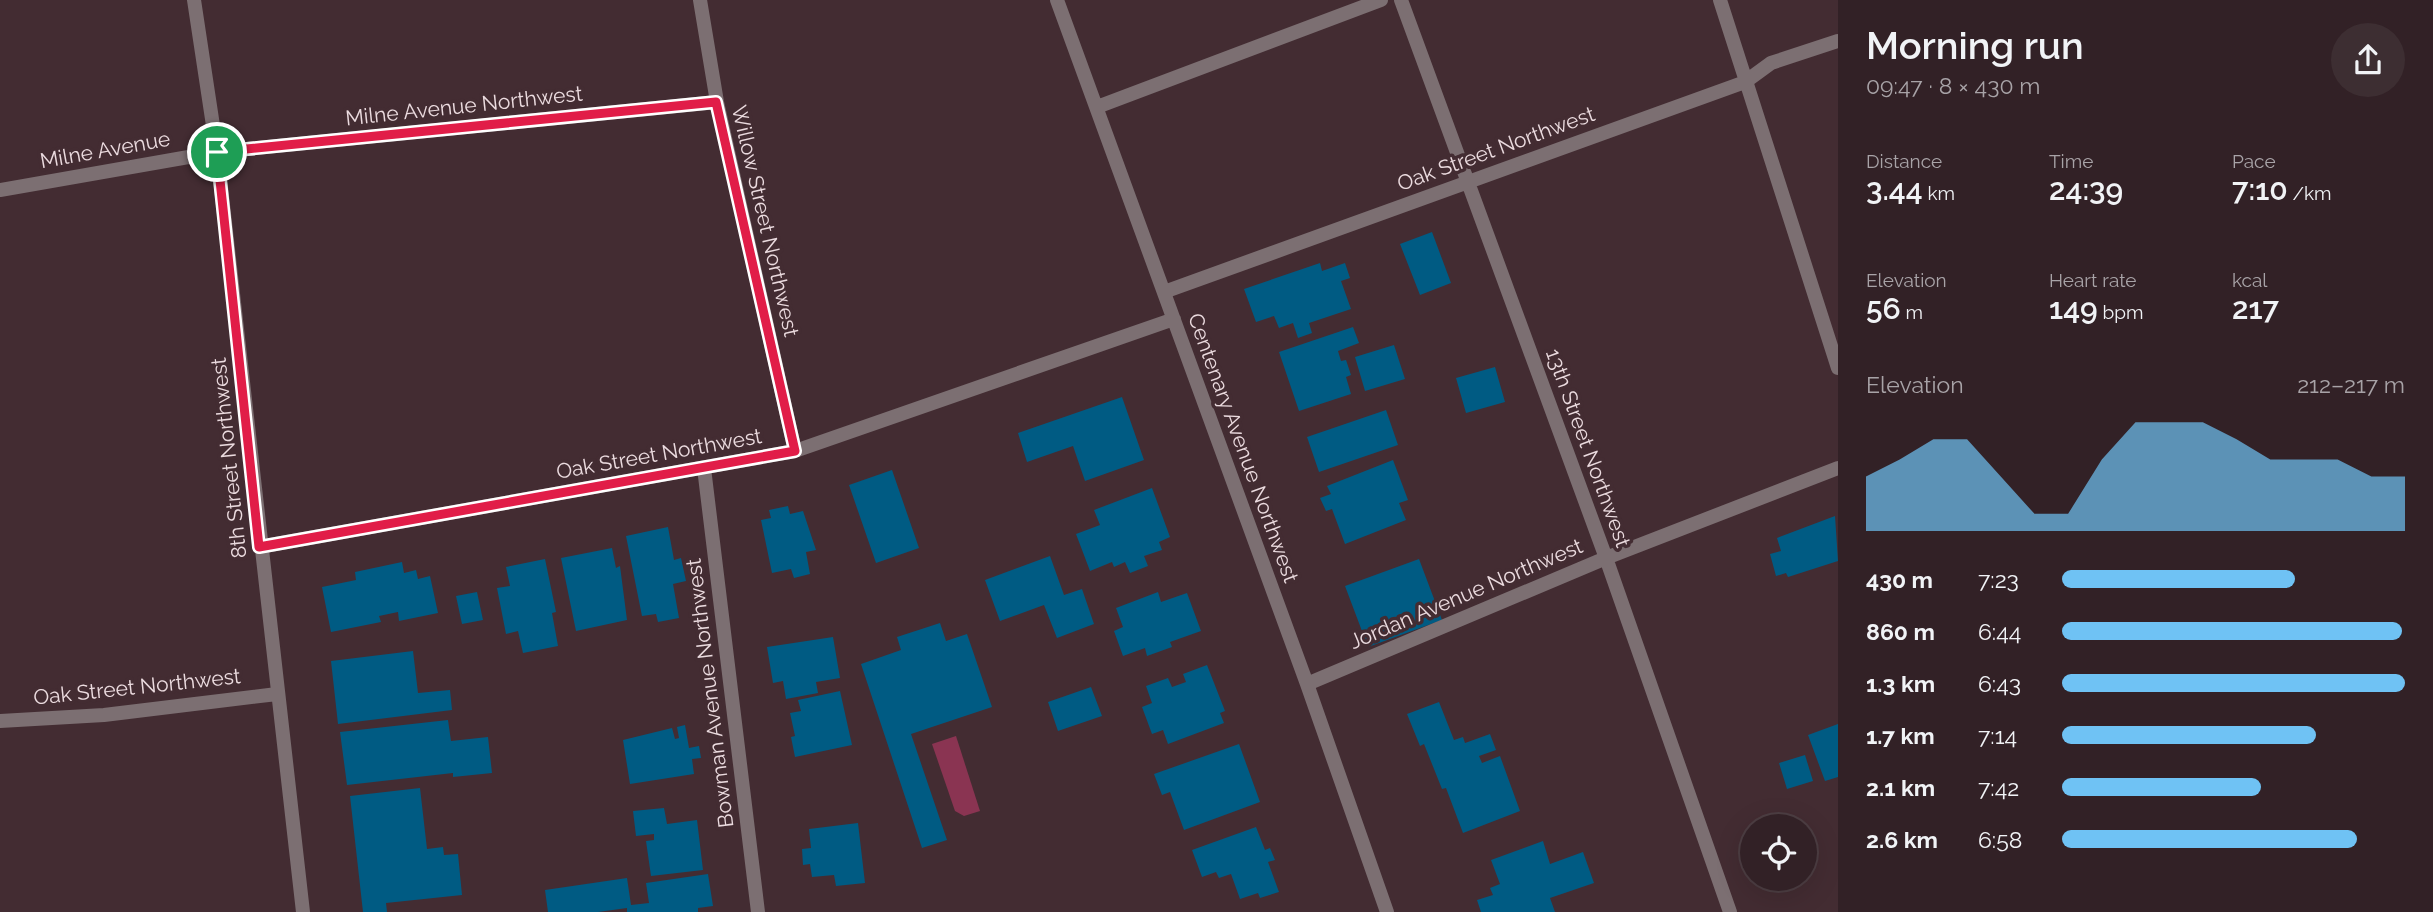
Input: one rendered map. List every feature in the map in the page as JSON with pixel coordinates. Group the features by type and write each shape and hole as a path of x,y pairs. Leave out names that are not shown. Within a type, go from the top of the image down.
{"street":[{"name":"8th Street Northwest","path":"194,0 217,152 259,547 303,912"},
{"name":"Willow Street Northwest","path":"700,0 716,102 795,451"},
{"name":"Centenary Avenue Northwest","path":"1057,0 1307,684 1387,912"},
{"path":"1097,107 1381,0"},
{"name":"13th Street Northwest","path":"1401,0 1606,558 1730,912"},
{"path":"1720,0 1838,368"},
{"name":"Oak Street Northwest","path":"1164,292 1745,82 1771,63 1838,41"},
{"name":"Milne Avenue Northwest","path":"217,152 716,102"},
{"name":"Milne Avenue","path":"0,190 217,152"},
{"name":"Oak Street Northwest","path":"259,547 795,451 1174,319"},
{"name":"Bowman Avenue Northwest","path":"704,468 758,912"},
{"name":"Jordan Avenue Northwest","path":"1307,684 1606,558 1838,468"},
{"name":"Oak Street Northwest","path":"0,721 104,715 278,694"}],"shaded area":[{"path":"956,736 980,811 964,816 955,811 932,744"}],"building":[{"path":"1432,232 1451,283 1420,295 1400,244"},
{"path":"1320,263 1322,271 1345,263 1350,278 1341,281 1351,309 1309,323 1312,333 1298,338 1293,323 1279,328 1274,316 1256,322 1244,289"},
{"path":"1353,327 1359,343 1338,351 1341,361 1346,360 1351,375 1346,377 1351,394 1299,411 1279,352"},
{"path":"1394,345 1405,379 1365,391 1355,357"},
{"path":"1495,367 1505,402 1466,413 1456,378"},
{"path":"1122,397 1144,460 1085,481 1073,446 1027,462 1018,433"},
{"path":"1386,410 1398,445 1319,472 1307,437"},
{"path":"1393,460 1408,500 1399,503 1406,520 1345,544 1332,509 1326,511 1320,498 1331,494 1327,486"},
{"path":"892,470 919,548 876,563 849,485"},
{"path":"1152,488 1170,537 1159,542 1162,550 1144,556 1148,566 1130,573 1125,562 1114,567 1112,562 1090,571 1076,534 1100,525 1094,510"},
{"path":"788,506 790,514 803,511 816,550 806,552 810,574 794,578 791,569 772,573 761,520 771,518 769,510"},
{"path":"1835,516 1838,561 1788,577 1786,573 1776,576 1770,554 1781,551 1777,538"},
{"path":"668,527 674,560 681,558 686,581 673,584 679,618 658,622 656,614 642,616 626,536"},
{"path":"612,548 616,568 620,566 627,620 576,631 561,558"},
{"path":"1050,556 1064,595 1082,589 1094,624 1057,638 1044,605 1000,621 985,580"},
{"path":"545,559 556,612 552,613 558,646 523,653 518,631 506,634 497,588 510,586 506,567"},
{"path":"1419,559 1442,620 1368,647 1345,586"},
{"path":"402,562 404,573 416,570 418,579 430,576 438,613 399,621 398,612 379,616 381,622 331,632 322,587 356,580 355,572"},
{"path":"477,592 483,620 462,624 456,596"},
{"path":"1158,592 1161,602 1187,593 1201,631 1170,642 1172,647 1147,656 1145,648 1123,656 1114,631 1123,627 1116,608"},
{"path":"940,623 946,641 967,634 992,707 911,734 947,840 922,848 861,664 901,650 897,637"},
{"path":"833,637 840,678 816,682 818,693 786,699 783,681 773,683 767,647"},
{"path":"413,651 418,693 450,690 452,710 338,724 331,661"},
{"path":"1207,665 1225,711 1220,713 1224,723 1168,744 1163,730 1152,734 1142,707 1152,703 1146,686 1168,678 1172,687 1186,682 1183,674"},
{"path":"1091,687 1102,716 1058,731 1048,702"},
{"path":"840,691 852,745 795,757 791,737 795,736 790,713 801,711 798,700"},
{"path":"1439,702 1454,740 1463,737 1465,743 1490,734 1496,750 1479,756 1482,763 1500,756 1520,811 1463,833 1446,788 1442,789 1424,744 1420,746 1407,714"},
{"path":"448,720 451,741 488,737 492,773 453,777 453,773 347,785 340,732"},
{"path":"1838,724 1838,777 1825,781 1808,735"},
{"path":"685,725 689,748 699,746 701,758 692,759 694,774 630,784 623,740 672,728 675,739 679,738 677,727"},
{"path":"1239,744 1260,802 1184,830 1170,792 1162,795 1154,774"},
{"path":"1805,755 1813,781 1787,789 1779,763"},
{"path":"420,788 427,849 443,847 444,855 458,854 462,895 386,903 387,912 363,912 350,796"},
{"path":"664,808 667,824 697,820 703,870 651,876 646,841 654,840 654,834 636,836 633,811"},
{"path":"858,823 865,883 836,886 834,875 812,877 810,864 803,865 802,849 811,848 809,829"},
{"path":"1256,827 1265,850 1270,848 1275,860 1268,862 1279,892 1260,898 1258,893 1240,899 1231,874 1219,878 1216,872 1202,877 1192,850"},
{"path":"1543,841 1550,864 1583,852 1594,883 1550,898 1555,912 1481,912 1477,900 1493,895 1490,888 1500,884 1491,860"},
{"path":"708,874 713,906 698,908 698,912 627,912 627,908 598,912 548,912 545,890 627,878 631,905 649,903 646,883"}],"route":[{"path":"716,102 795,451 259,547 217,152 716,102"}]}
